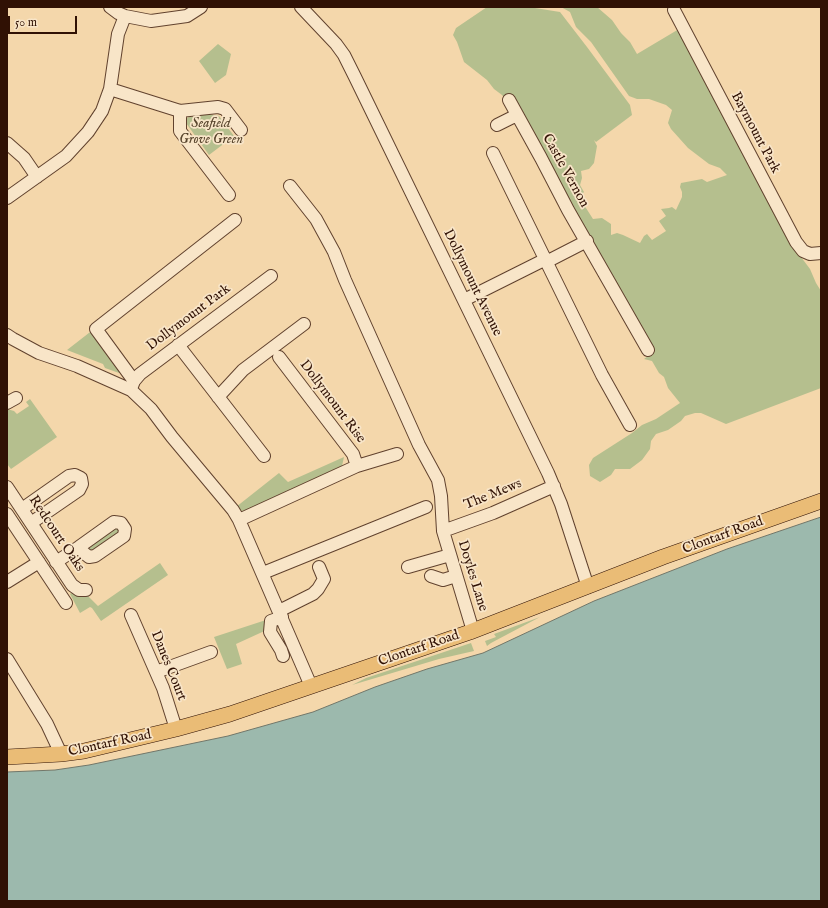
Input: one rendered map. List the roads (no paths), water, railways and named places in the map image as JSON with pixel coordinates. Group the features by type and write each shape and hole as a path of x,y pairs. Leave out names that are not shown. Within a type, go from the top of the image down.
{"main road":[{"name":"Clontarf Road","path":"7,757 61,754 92,750 236,712 473,631 662,558 821,501"}],"street":[{"path":"110,7 125,16 151,21 187,16 201,7"},
{"name":"Dollymount Avenue","path":"301,7 336,44 344,56 554,486 588,587"},
{"name":"Baymount Park","path":"674,10 796,242 803,250 810,254 821,253"},
{"path":"7,198 66,156 88,132 102,111 110,89 118,34 125,16"},
{"path":"110,89 180,111 218,107 225,109 241,130"},
{"name":"Castle Vernon","path":"509,100 568,210 587,241 631,330 648,350"},
{"path":"180,111 180,131 229,195"},
{"path":"497,125 516,115"},
{"path":"7,143 24,158 38,177"},
{"path":"493,153 602,375 630,425"},
{"name":"Doyles Lane","path":"290,186 316,219 334,252 345,280 419,445 438,480 441,496 443,531 473,631"},
{"path":"235,220 96,329 132,386 233,510 239,520 281,614 311,686"},
{"path":"464,300 542,261 550,260 587,241"},
{"name":"Dollymount Park","path":"132,386 140,374 271,276"},
{"path":"218,397 243,370 304,324"},
{"path":"7,335 13,340 39,353 132,386"},
{"path":"178,345 264,456"},
{"name":"Dollymount Rise","path":"279,357 353,454 357,466"},
{"path":"239,520 357,466 397,454"},
{"path":"22,509 69,476 75,474 81,478 82,484 79,490 31,524"},
{"name":"The Mews","path":"443,531 554,486"},
{"name":"Redcourt Oaks","path":"7,487 56,562 75,588 79,590 86,590"},
{"path":"39,497 44,497 50,500 51,505 49,511"},
{"path":"262,573 426,507"},
{"path":"7,514 66,603"},
{"path":"56,562 76,549"},
{"path":"408,567 450,555"},
{"path":"7,582 39,562"},
{"path":"283,656 270,632 271,622 318,589 324,580 319,567"},
{"path":"431,576 443,580 456,576"},
{"name":"Danes Court","path":"131,614 168,702 176,729"},
{"path":"156,672 212,652"},
{"path":"7,659 30,694 47,724 61,754"}],"park label":[{"name":"Seafield Grove Green","path":"211,132"}]}
